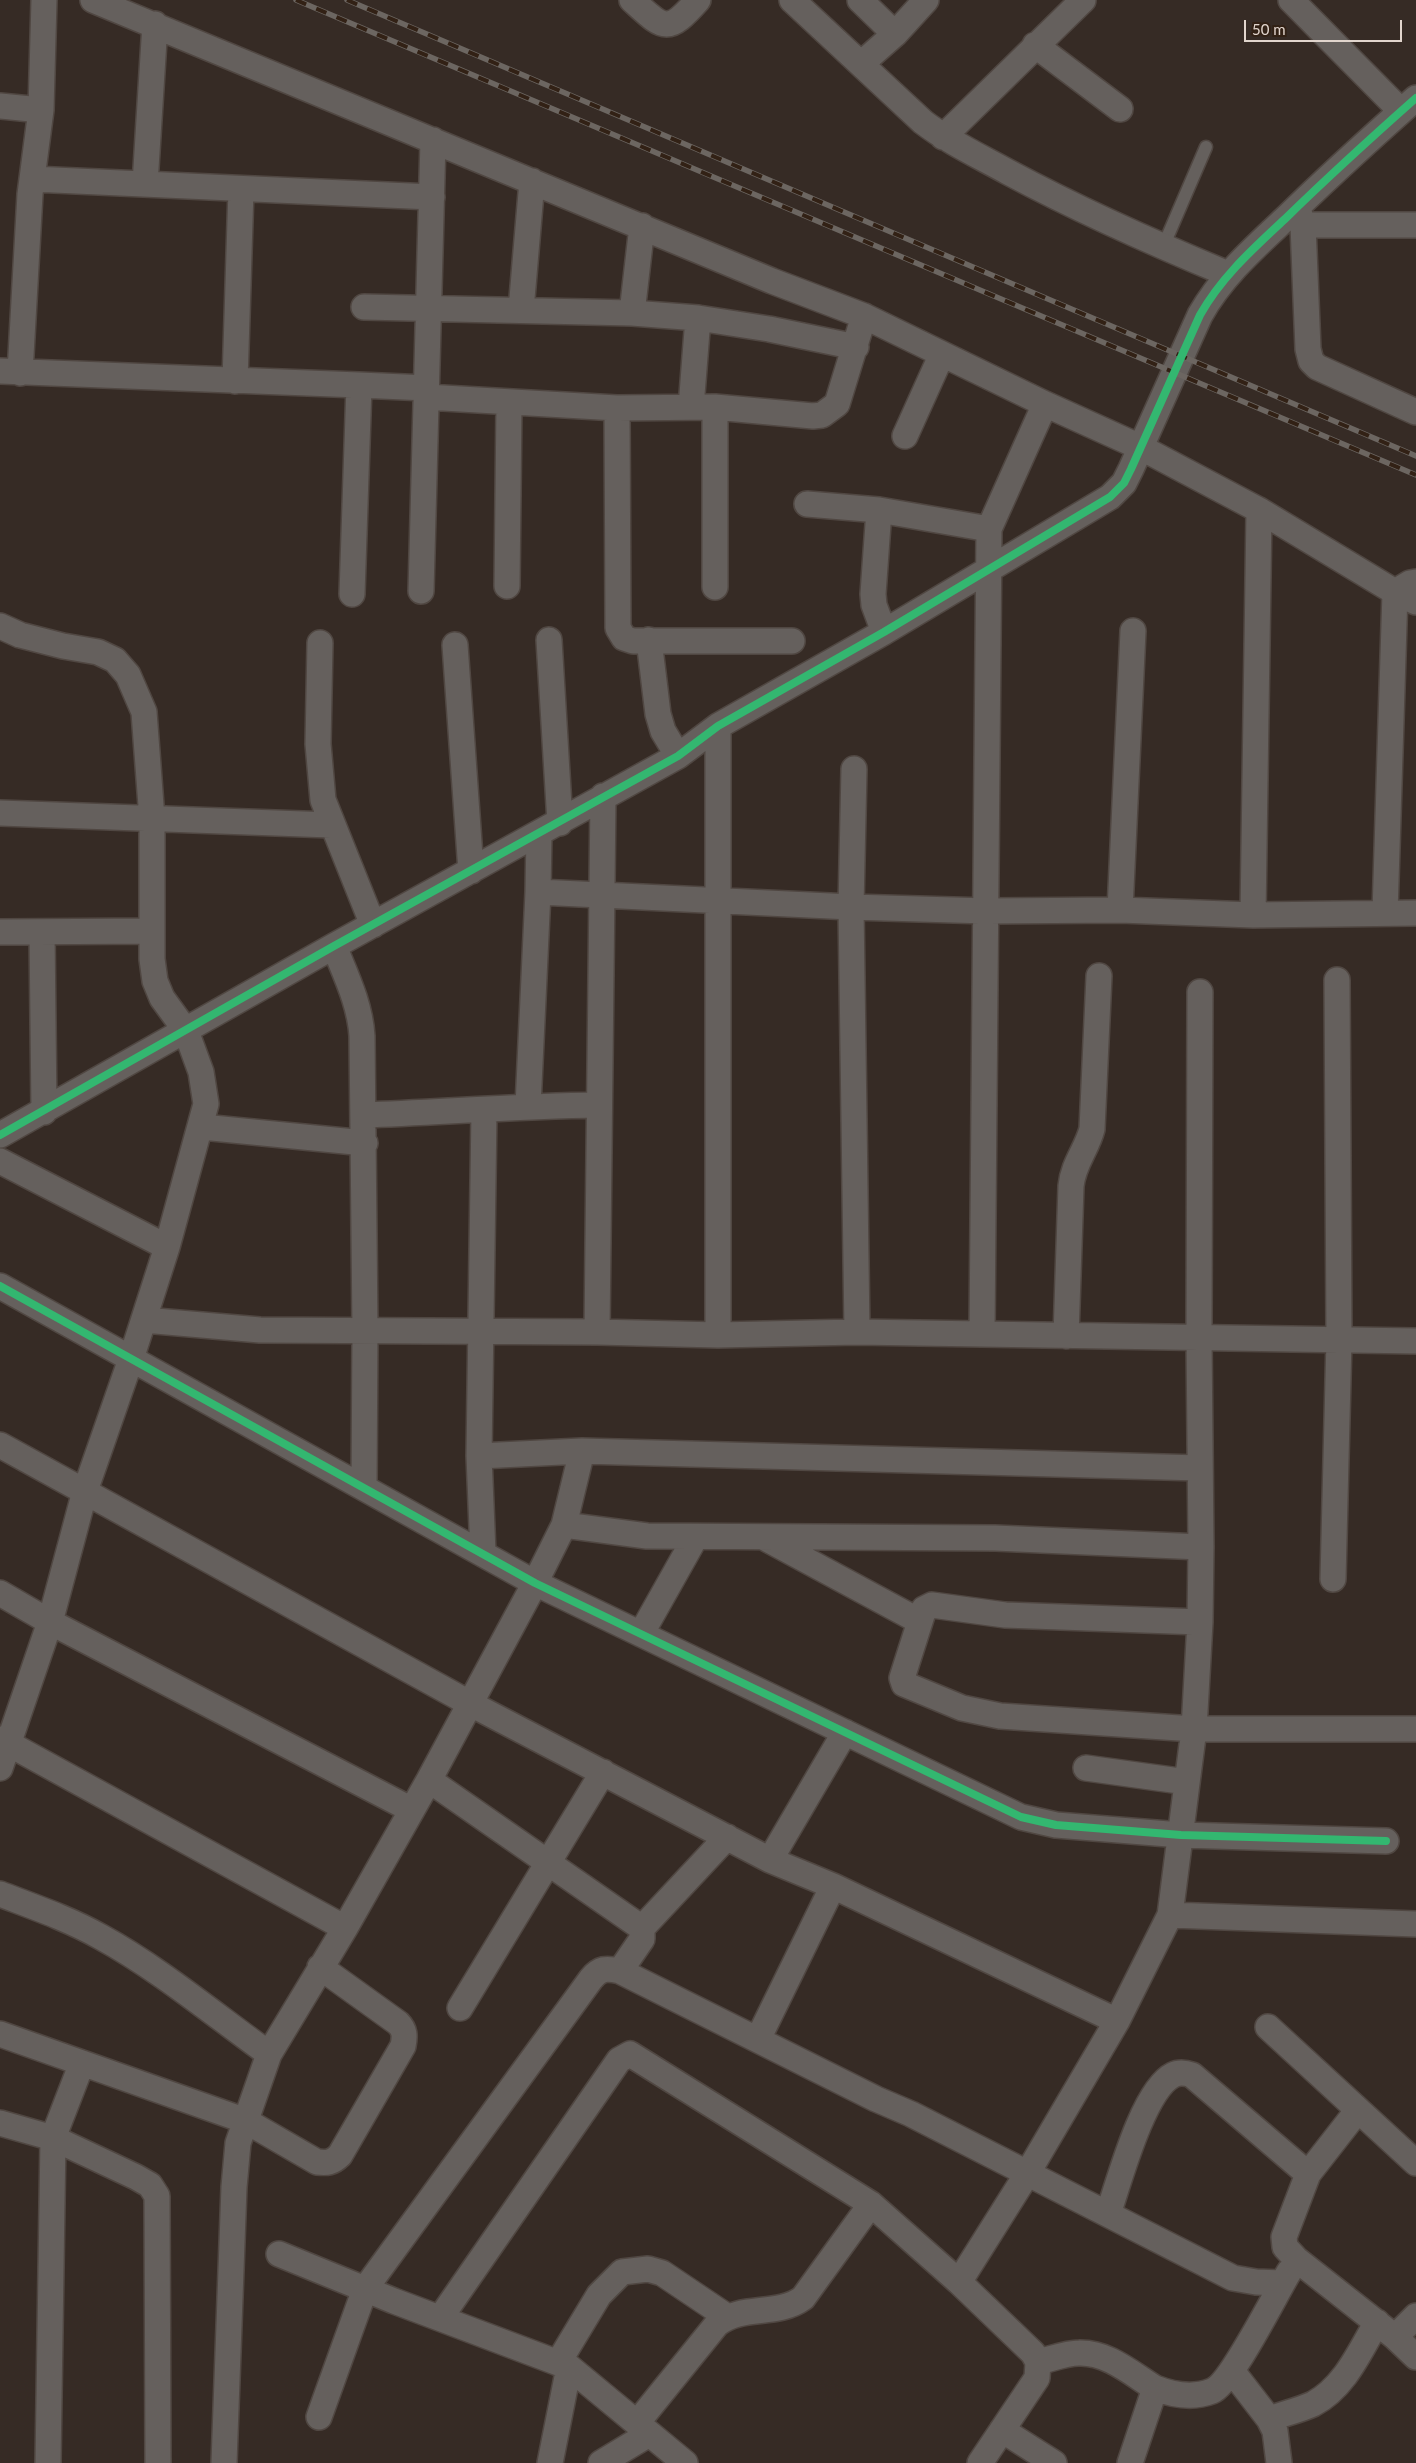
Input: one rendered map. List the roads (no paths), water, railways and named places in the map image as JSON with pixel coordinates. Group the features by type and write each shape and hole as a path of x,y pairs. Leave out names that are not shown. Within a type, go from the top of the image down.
{"street":[{"path":"44,0 41,110 10,372 359,385 509,403 617,408 703,407 813,416 822,415 837,404 864,316"},
{"path":"93,0 155,24 244,64 864,316 1045,404 1140,447 1409,592 1385,913"},
{"path":"632,0 656,22 665,24 673,23 683,16 698,0"},
{"path":"792,0 923,122 943,137 1052,195 1163,247 1228,274"},
{"path":"860,0 895,34"},
{"path":"861,64 895,34 926,0"},
{"path":"943,137 1082,0"},
{"path":"0,1135 44,1112 334,946 678,756 718,726 884,632 1110,497 1124,483 1176,372 1200,315 1228,274 1300,216 1408,105 1291,0"},
{"path":"145,184 155,24"},
{"path":"1035,45 1120,109"},
{"path":"0,106 41,110"},
{"path":"421,591 433,140"},
{"path":"32,179 432,197"},
{"path":"521,310 532,181"},
{"path":"235,381 242,189"},
{"path":"1300,216 1416,226"},
{"path":"1300,216 1308,349 1311,361 1317,367 1336,377 1416,412"},
{"path":"632,313 642,226"},
{"path":"364,307 632,313 698,318 769,328 856,347"},
{"path":"698,318 715,587"},
{"path":"905,436 942,354"},
{"path":"352,594 359,385"},
{"path":"507,586 509,403"},
{"path":"982,1334 988,911 989,529 1045,404"},
{"path":"617,408 618,628 624,638 633,641 792,641"},
{"path":"807,504 879,510 989,529"},
{"path":"879,510 873,594 874,605 884,632"},
{"path":"1253,915 1258,510"},
{"path":"0,626 20,635 98,652 115,660 128,675 144,712 152,819 152,959 155,981 162,998 186,1030 204,1086 206,1104 202,1126 167,1247 86,1491 50,1622 4,1741 0,1768"},
{"path":"1120,910 1133,631"},
{"path":"528,1106 538,892 549,828 549,640"},
{"path":"649,640 658,714 663,731 678,756"},
{"path":"320,643 318,744 322,800 373,926"},
{"path":"455,645 471,870"},
{"path":"718,726 718,1335"},
{"path":"854,769 850,907 857,1332"},
{"path":"597,1332 603,796"},
{"path":"0,814 331,825"},
{"path":"538,892 850,907 988,911 1120,910 1253,915 1416,913"},
{"path":"0,932 152,931"},
{"path":"42,932 44,1112"},
{"path":"334,946 361,1018 365,1143 364,1487"},
{"path":"1066,1336 1072,1174 1088,1142 1092,1129 1099,976"},
{"path":"1333,1579 1339,1339 1337,980"},
{"path":"959,2282 1028,2174 1117,2021 1170,1915 1194,1729 1200,1622 1200,992"},
{"path":"364,1115 484,1111 528,1106 599,1105"},
{"path":"483,1553 479,1456 484,1111"},
{"path":"202,1126 365,1143"},
{"path":"0,1160 167,1247"},
{"path":"0,1286 535,1583 1021,1817 1039,1822 1181,1834 1386,1841"},
{"path":"144,1320 240,1329 718,1335 857,1332 1416,1341"},
{"path":"0,1445 469,1703 770,1860 833,1886 1117,2021"},
{"path":"479,1456 582,1451 1200,1468"},
{"path":"224,2463 234,2173 238,2143 269,2054 345,1928 429,1780 535,1583 564,1525 582,1451"},
{"path":"564,1525 647,1536 694,1538 762,1536 995,1538 1201,1548"},
{"path":"762,1536 919,1621"},
{"path":"641,1634 694,1538"},
{"path":"0,1593 50,1622 412,1810"},
{"path":"1200,1622 1005,1615 932,1605 924,1609 919,1621 902,1678 904,1684 962,1708 1000,1716 1194,1729 1416,1729"},
{"path":"770,1860 845,1732"},
{"path":"4,1741 345,1928"},
{"path":"1086,1768 1187,1782"},
{"path":"460,2008 603,1772"},
{"path":"429,1780 642,1928"},
{"path":"620,1971 642,1939 642,1928 728,1837"},
{"path":"758,2039 833,1886"},
{"path":"0,1894 72,1922 102,1937 155,1972 269,2054"},
{"path":"1170,1915 1416,1924"},
{"path":"0,2034 246,2121 317,2162 334,2161 340,2155 403,2046 404,2029 320,1967"},
{"path":"319,2416 365,2289 591,1978 598,1970 607,1968 620,1971 876,2099 919,2118 1233,2278 1256,2282 1282,2283"},
{"path":"1268,2027 1416,2163"},
{"path":"441,2317 613,2068 624,2055 630,2054 870,2204 959,2282 1033,2353 1038,2362 1037,2378 980,2463"},
{"path":"48,2463 53,2138 82,2063"},
{"path":"1108,2214 1142,2117 1153,2095 1173,2074 1183,2073 1192,2075 1308,2174"},
{"path":"1358,2110 1308,2174 1284,2237 1285,2247 1296,2259 1386,2330 1416,2357"},
{"path":"0,2123 53,2138 136,2177 150,2185 157,2196 158,2463"},
{"path":"602,2463 643,2428 717,2324 726,2316 741,2312 782,2309 793,2305 803,2298 870,2204"},
{"path":"279,2254 563,2365 685,2463"},
{"path":"1038,2362 1077,2353 1091,2353 1106,2358 1155,2388 1169,2393 1191,2395 1214,2391 1232,2371 1296,2259"},
{"path":"550,2463 563,2365 599,2295 622,2272 648,2269 662,2273 726,2316"},
{"path":"1269,2419 1313,2404 1335,2387 1386,2330 1416,2316"},
{"path":"1232,2371 1269,2419 1274,2431 1279,2463"},
{"path":"1130,2463 1155,2388"},
{"path":"1002,2430 1054,2463"}],"lane":[{"path":"1163,247 1206,147"}],"railway":[{"path":"296,0 1416,475"},
{"path":"347,0 1416,456"}]}
